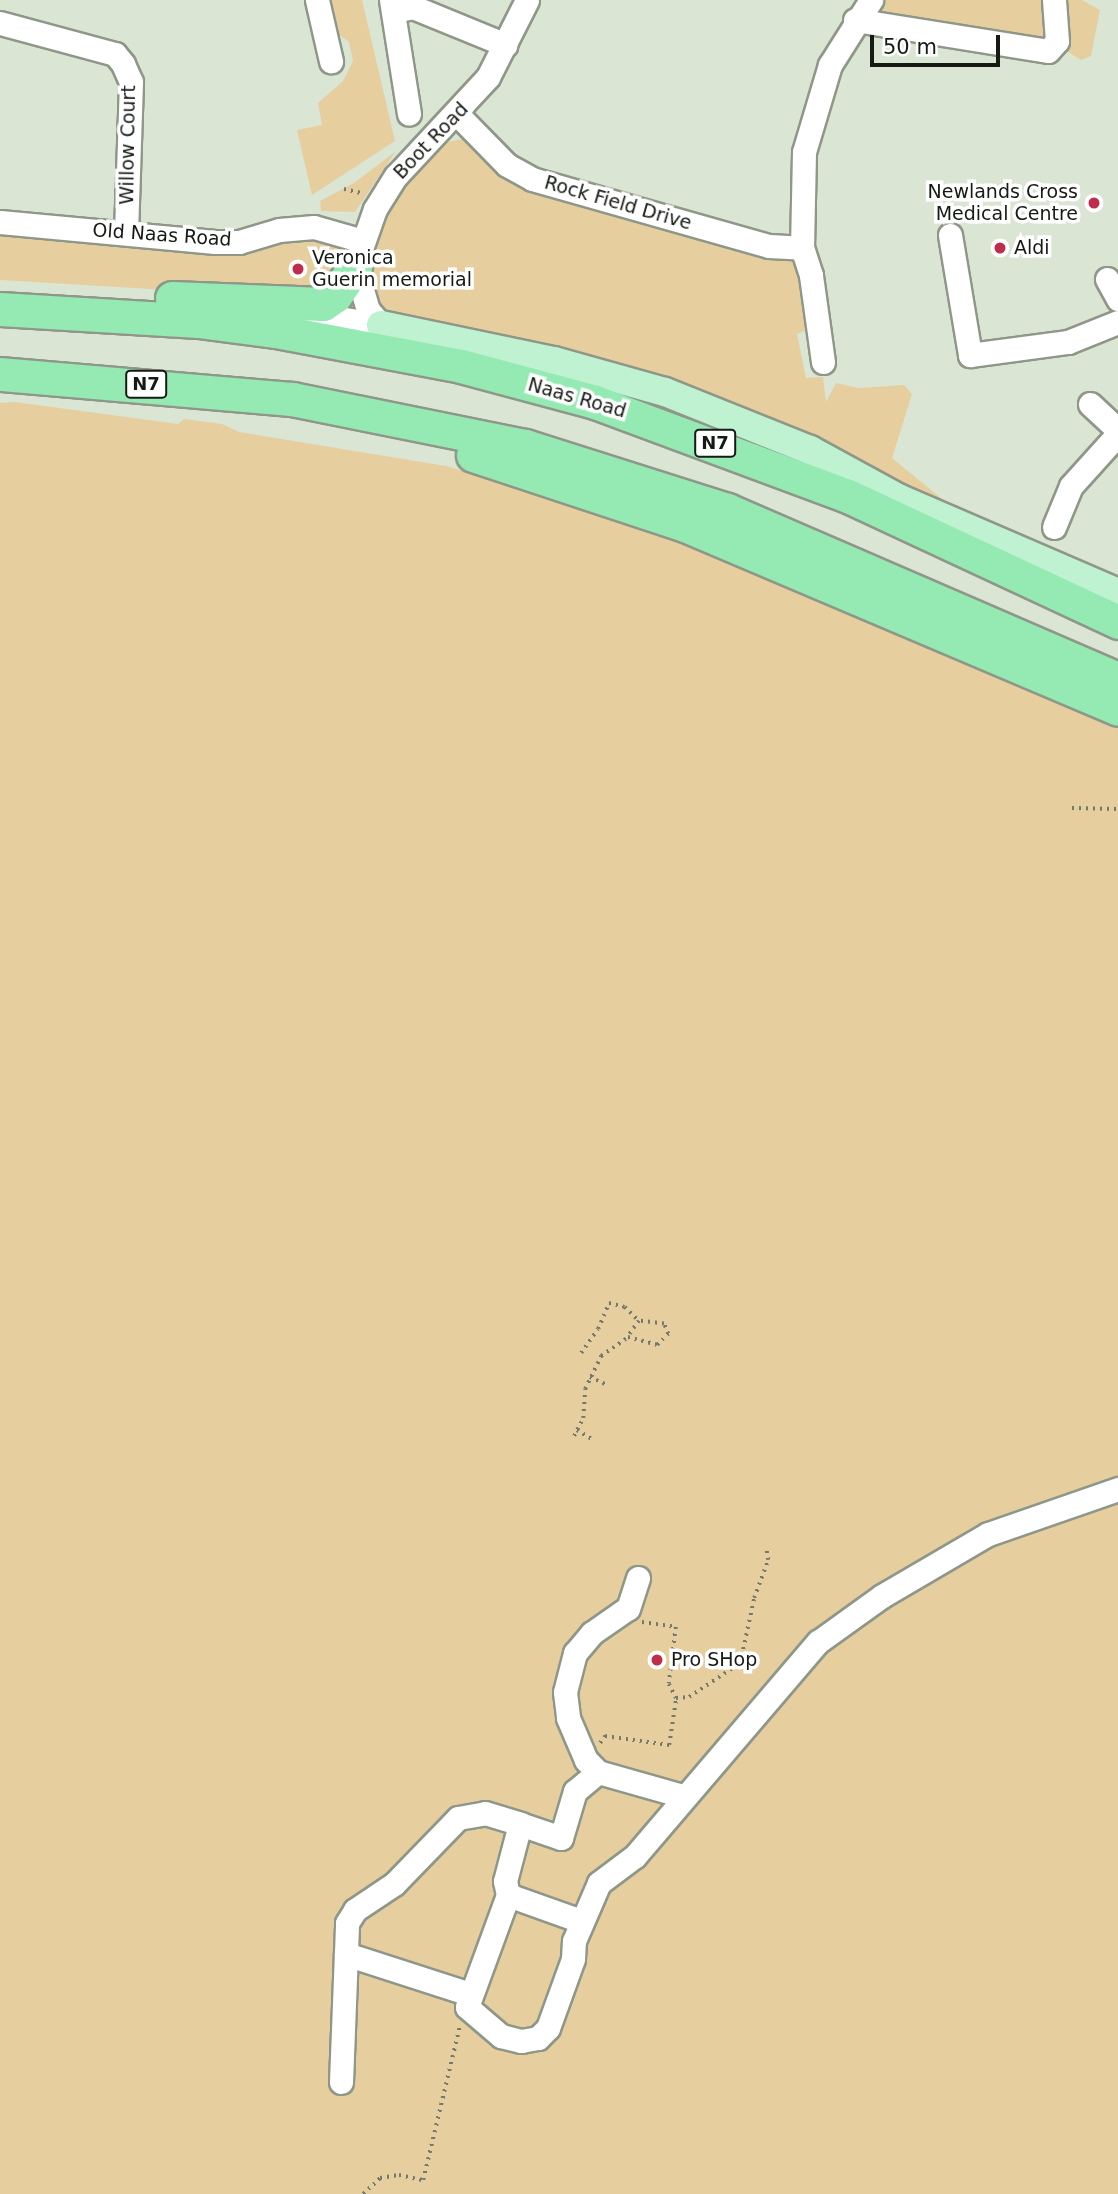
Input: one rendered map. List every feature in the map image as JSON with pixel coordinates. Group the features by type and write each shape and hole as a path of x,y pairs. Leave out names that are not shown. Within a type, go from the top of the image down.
{"highway":[{"path":"0,302 29,295 72,293 323,304 335,296 359,253"},
{"name":"Naas Road","path":"0,309 198,321 289,333 461,366 595,402 716,443 848,496 1118,622"},
{"path":"289,333 377,339 582,381 712,422 900,499"},
{"name":"N7","path":"0,374 292,399 525,446 727,510 1118,679"},
{"path":"292,399 339,418 443,445 685,525 1118,709"}],"main road":[{"path":"380,325 554,361 665,392 810,450 900,499 1118,593"}],"street":[{"path":"317,0 331,61"},
{"name":"Boot Road","path":"359,253 396,176 457,114 488,77 527,0"},
{"path":"822,362 811,275 802,248 804,152 830,65 855,20 871,0"},
{"path":"855,20 1048,51 1057,41 1054,0"},
{"path":"409,114 392,6 413,8 506,45"},
{"name":"Willow Court","path":"0,23 115,54 123,64 131,82 126,233"},
{"name":"Rock Field Drive","path":"457,114 507,164 532,179 769,246 802,248"},
{"name":"Old Naas Road","path":"0,222 239,242 279,230 314,228 359,253"},
{"path":"950,235 970,355 1068,342 1118,322"},
{"path":"359,253 368,310 380,325"},
{"path":"202,299 380,325"},
{"path":"1054,527 1071,486 1118,432 1090,404"},
{"path":"346,1954 469,2000 501,2036 522,2041 538,2038 548,2028 573,1959 581,1921 599,1882 635,1856 682,1796 818,1642 882,1596 988,1534 1118,1489"},
{"path":"639,1578 628,1608 592,1633 575,1653 567,1672 568,1718 592,1766 682,1796"},
{"path":"341,2082 347,1923 355,1910 394,1884 458,1818 485,1813 561,1838 575,1791 592,1766"},
{"path":"469,2000 508,1895 505,1881 520,1824"},
{"path":"508,1895 581,1921"}],"path":[{"path":"344,189 367,194"},
{"path":"1072,808 1118,809"},
{"path":"581,1353 598,1329 608,1303 625,1307 639,1321 664,1324 668,1334 657,1345 628,1337"},
{"path":"574,1436 590,1377 601,1356 628,1337 639,1321"},
{"path":"590,1377 607,1385"},
{"path":"577,1430 592,1439"},
{"path":"676,1698 689,1697 740,1664 754,1598 768,1560 766,1549"},
{"path":"592,1766 605,1737 669,1745 676,1698 669,1684 676,1627 638,1622 628,1608"},
{"path":"363,2194 380,2178 399,2175 423,2180 456,2033 469,2000"}],"shaded area":[{"path":"326,0 362,0 395,141 312,195 297,130 322,125 318,103 343,81 353,61 349,42 332,29"},
{"path":"877,0 1049,0 1052,28 1043,39 864,16"},
{"path":"1061,0 1082,0 1100,10 1091,56 1081,60 1062,48"},
{"path":"462,139 479,145 496,162 792,262 803,275 813,327 797,334 806,378 823,377 826,402 836,383 858,388 904,385 912,394 892,458 948,504 819,450 392,323 373,300 374,242 400,188 448,142"},
{"path":"396,151 355,212 321,211 320,201 354,183"},
{"path":"0,233 279,239 320,233 354,239 326,283 304,298 0,280"},
{"path":"15,402 178,424 184,419 222,424 239,432 446,466 705,549 1118,724 1118,2194 0,2194 0,403"}],"place":[{"name":"Newlands Cross Medical Centre","path":"1094,203"},
{"name":"Aldi","path":"1000,248"},
{"name":"Veronica Guerin memorial","path":"298,269"},
{"name":"Pro SHop","path":"657,1660"}]}
